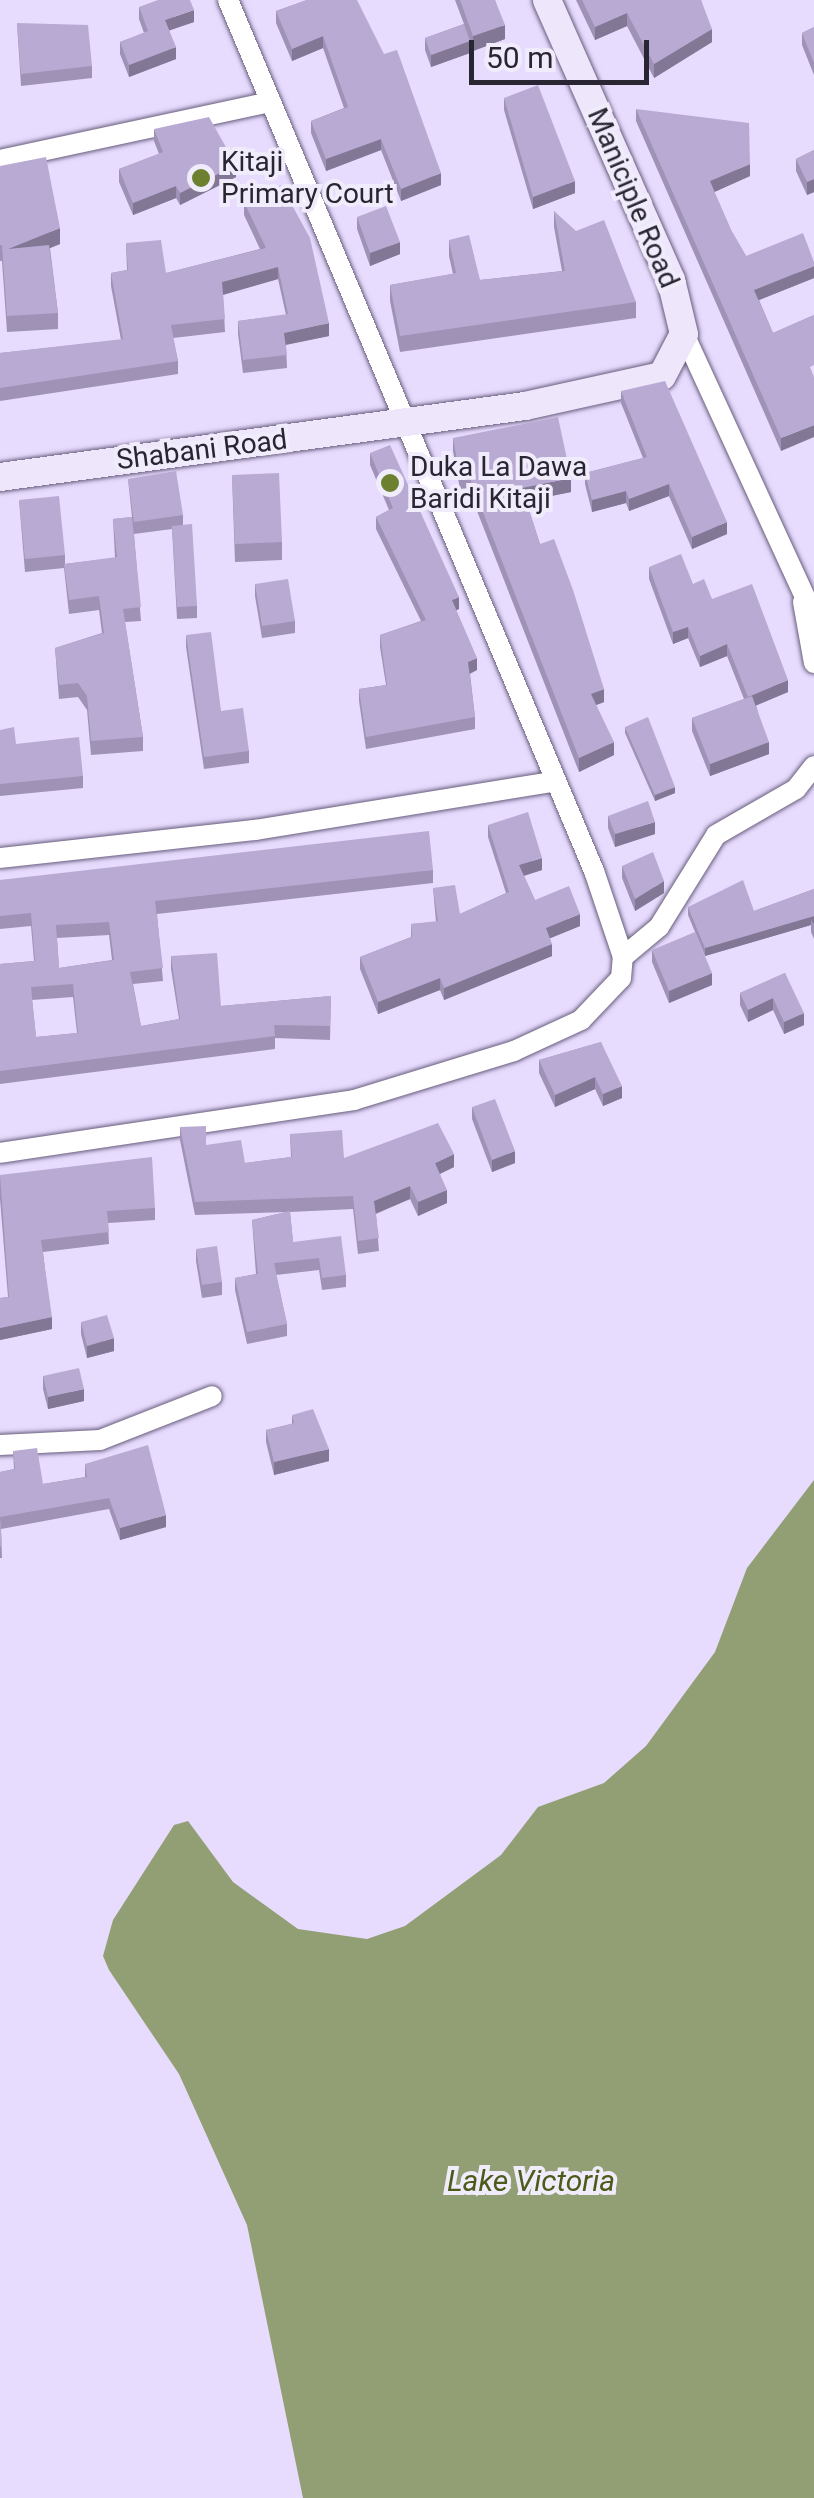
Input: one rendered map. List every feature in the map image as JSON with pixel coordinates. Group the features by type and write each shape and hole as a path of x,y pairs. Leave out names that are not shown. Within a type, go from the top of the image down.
{"street":[{"path":"228,0 623,956"},
{"name":"Maniciple Road","path":"547,0 671,280 684,334"},
{"path":"0,160 270,102"},
{"path":"404,424 639,384 662,376 684,334"},
{"path":"684,334 814,617"},
{"name":"Shabani Road","path":"0,477 404,424"},
{"path":"801,590 814,663"},
{"path":"0,1152 354,1100 514,1051 608,1002 623,956 659,927 716,836 796,789 814,766"},
{"path":"0,858 255,830 550,782"},
{"path":"0,1445 100,1440 212,1396"}],"water":[{"name":"Lake Victoria","path":"814,1480 814,2498 303,2498 247,2225 179,2074 109,1970 103,1956 113,1920 174,1825 188,1821 233,1882 298,1929 367,1939 405,1926 501,1855 538,1807 604,1783 646,1746 715,1652 747,1568"}],"building":[{"path":"158,0 190,0 194,10 165,20 176,47 129,65 120,42 148,31 139,7"},
{"path":"307,0 357,0 384,54 397,50 441,173 401,189 381,139 326,159 311,121 348,107 323,36 292,49 276,11"},
{"path":"460,0 495,0 505,25 473,36"},
{"path":"582,0 701,0 712,29 654,64 627,13 595,27"},
{"path":"17,23 88,25 92,66 21,74"},
{"path":"464,24 470,41 431,55 425,38"},
{"path":"814,27 814,63 802,33"},
{"path":"538,85 575,181 533,197 504,98"},
{"path":"636,109 749,123 750,164 710,181 746,256 803,233 814,266 754,290 773,333 814,315 814,365 810,367 814,377 814,425 781,438"},
{"path":"209,117 236,165 180,193 176,186 133,203 119,169 163,152 154,129"},
{"path":"814,150 814,179 807,182 796,159"},
{"path":"46,157 60,228 8,249 49,245 58,313 7,316 0,245 0,166"},
{"path":"281,185 310,238 329,323 284,333 287,355 243,360 238,321 288,314 278,267 222,282 225,319 171,325 178,361 0,388 0,353 123,339 111,273 128,270 126,243 161,240 166,273 266,248 244,202"},
{"path":"386,206 400,242 370,253 357,217"},
{"path":"554,211 576,231 604,220 636,302 400,336 390,285 456,273 449,240 469,235 480,280 565,271"},
{"path":"665,381 727,522 692,537 669,484 629,499 626,491 592,500 585,473 647,457 621,391"},
{"path":"558,417 571,478 522,488 540,544 554,539 604,689 591,694 614,742 579,758 468,474 460,476 453,438"},
{"path":"390,445 459,597 452,600 477,658 468,662 475,717 366,737 359,689 387,685 380,635 426,620 376,517 393,508 370,453"},
{"path":"176,471 183,515 134,522 128,479"},
{"path":"279,473 282,542 235,544 232,475"},
{"path":"59,496 65,555 25,559 19,500"},
{"path":"132,517 141,607 123,609 143,737 91,741 87,696 78,683 59,685 55,648 104,633 99,596 69,600 64,564 117,557 113,519"},
{"path":"192,524 197,606 177,607 172,526"},
{"path":"681,554 693,584 704,579 712,599 752,584 788,680 748,697 727,644 700,656 688,627 673,632 649,567"},
{"path":"288,579 295,621 262,626 255,584"},
{"path":"211,632 221,711 243,708 249,751 204,757 186,635"},
{"path":"752,696 769,742 710,764 692,718"},
{"path":"648,717 675,787 655,795 625,727"},
{"path":"14,727 16,744 79,737 83,776 0,784 0,730"},
{"path":"648,801 655,822 615,834 608,816"},
{"path":"528,812 542,858 519,865 535,900 569,886 580,914 546,928 552,944 444,988 440,978 378,1002 360,957 412,937 411,924 438,921 433,888 455,885 460,914 509,892 488,825"},
{"path":"429,831 433,870 155,901 163,968 130,972 141,1026 180,1019 171,956 217,953 221,1006 331,996 330,1026 274,1025 275,1036 0,1071 0,964 35,961 31,913 0,916 0,880","holes":["109,922 114,960 59,968 56,925","73,984 78,1033 36,1037 31,987"]},
{"path":"653,852 664,881 635,899 622,866"},
{"path":"743,880 754,911 814,889 814,916 705,948 688,907"},
{"path":"695,932 712,973 669,991 652,950"},
{"path":"785,973 804,1013 784,1022 773,998 748,1010 740,993"},
{"path":"601,1042 622,1086 603,1094 595,1077 555,1095 539,1060"},
{"path":"495,1099 515,1151 492,1160 472,1107"},
{"path":"438,1123 454,1154 435,1163 447,1190 418,1202 410,1186 374,1201 379,1238 358,1241 353,1196 195,1202 180,1127 206,1126 206,1145 241,1140 245,1163 292,1157 290,1134 342,1130 344,1158"},
{"path":"152,1157 155,1208 107,1211 109,1232 41,1240 52,1317 0,1328 0,1298 9,1297 0,1175"},
{"path":"290,1211 293,1242 341,1236 346,1275 322,1278 319,1258 274,1263 287,1324 247,1332 235,1278 258,1274 252,1220"},
{"path":"217,1246 222,1282 202,1285 196,1249"},
{"path":"107,1315 114,1338 87,1346 81,1322"},
{"path":"79,1368 84,1389 48,1397 43,1376"},
{"path":"313,1409 329,1449 274,1462 266,1430 294,1423 292,1415"},
{"path":"148,1445 166,1515 120,1528 109,1498 0,1517 0,1472 15,1469 13,1451 37,1448 43,1484 87,1477 85,1464"}],"place":[{"name":"Kitaji Primary Court","path":"201,178"},
{"name":"Duka La Dawa Baridi Kitaji","path":"390,483"}]}
